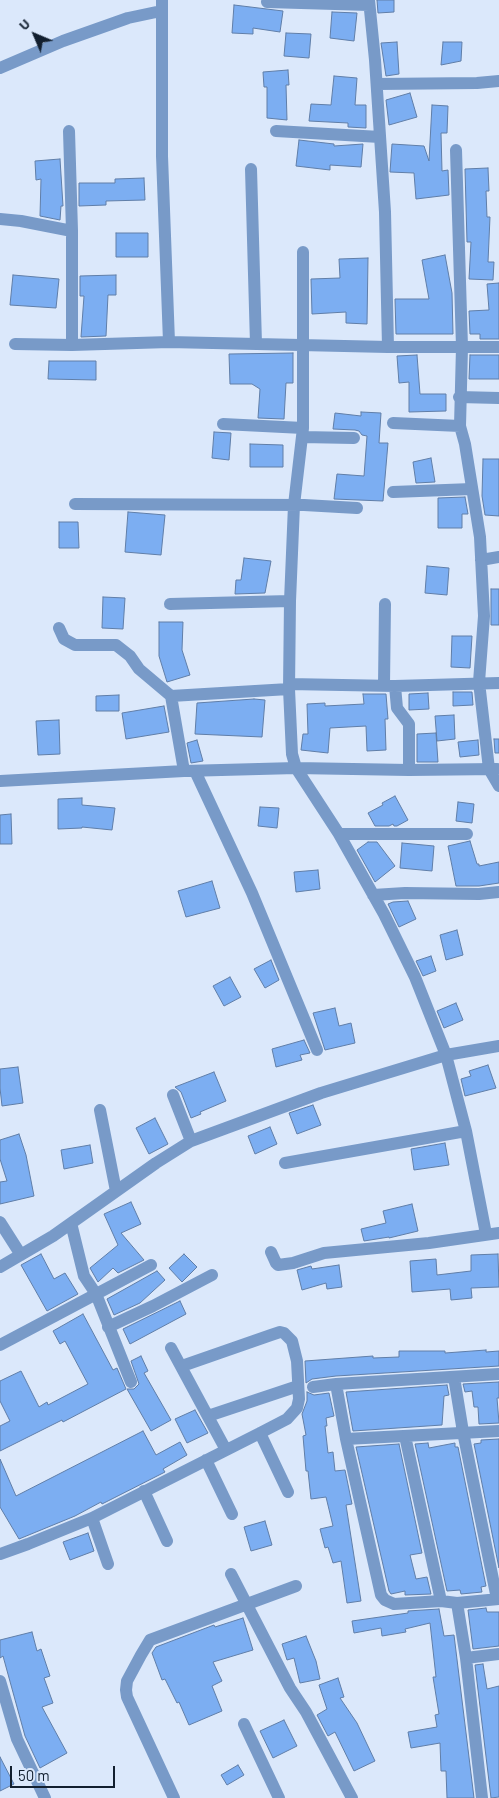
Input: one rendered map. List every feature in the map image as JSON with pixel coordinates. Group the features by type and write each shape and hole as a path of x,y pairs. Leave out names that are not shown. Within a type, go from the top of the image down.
{"street":[{"path":"268,2 369,2 377,84 385,212 388,347"},
{"path":"0,68 63,41 162,5 162,156 169,342"},
{"path":"377,84 477,83 499,80"},
{"path":"69,131 72,231 72,345"},
{"path":"276,131 380,137"},
{"path":"456,150 462,347 459,397 460,426 480,537 484,616 479,682 494,769 499,786"},
{"path":"251,168 256,344"},
{"path":"0,219 72,231"},
{"path":"271,1252 278,1265 293,1263 324,1253 429,1243 493,1234 446,1055 415,977 373,895 338,834 296,768 291,746 289,687 290,601 294,505 302,432 304,252"},
{"path":"15,344 72,345 169,342 388,347 499,347"},
{"path":"459,397 499,398"},
{"path":"393,423 460,426"},
{"path":"223,424 354,438"},
{"path":"393,492 472,489"},
{"path":"75,504 294,505 357,508"},
{"path":"481,560 499,557"},
{"path":"170,604 290,601"},
{"path":"385,604 389,685 397,708 409,724 409,770"},
{"path":"59,628 64,639 75,645 116,645 130,656 139,669 172,696 189,771 252,893 317,1050"},
{"path":"172,696 289,687 499,683"},
{"path":"0,780 296,768 494,769"},
{"path":"338,834 467,834"},
{"path":"373,895 405,893 479,894 499,892"},
{"path":"0,1266 71,1224 116,1191 191,1141 321,1093 446,1055 499,1046"},
{"path":"173,1095 191,1141"},
{"path":"100,1110 116,1191"},
{"path":"285,1163 466,1131"},
{"path":"0,1222 21,1255"},
{"path":"71,1224 84,1276 96,1294 131,1382"},
{"path":"0,1344 151,1266"},
{"path":"108,1327 212,1275"},
{"path":"0,1554 92,1518 260,1434 287,1419 293,1413 299,1400 297,1361 292,1341 284,1333 280,1332 182,1366"},
{"path":"171,1348 226,1450"},
{"path":"314,1387 499,1374"},
{"path":"336,1384 346,1439 381,1595 385,1600 394,1604 441,1601 457,1603 498,1599 463,1432 454,1378"},
{"path":"208,1416 298,1386"},
{"path":"346,1439 499,1431"},
{"path":"260,1434 288,1492"},
{"path":"406,1436 441,1601"},
{"path":"206,1460 232,1514"},
{"path":"144,1491 167,1540"},
{"path":"92,1518 108,1564"},
{"path":"231,1574 290,1688 306,1712 352,1798"},
{"path":"174,1798 127,1697 127,1681 150,1640 296,1586"},
{"path":"457,1603 466,1658 482,1798"},
{"path":"466,1658 499,1654"},
{"path":"0,1681 17,1739 45,1798"},
{"path":"244,1724 279,1798"}],"building":[{"path":"377,0 394,0 394,12 378,13"},
{"path":"234,5 283,11 280,32 253,28 253,34 232,33"},
{"path":"332,12 357,13 354,41 330,38"},
{"path":"286,33 311,34 309,58 284,56"},
{"path":"397,42 399,74 386,76 381,43"},
{"path":"443,42 462,42 461,61 441,65"},
{"path":"288,70 289,85 286,85 287,120 267,118 267,87 264,87 263,72"},
{"path":"334,76 357,78 355,105 366,105 366,128 348,127 348,123 309,121 311,104 331,105"},
{"path":"410,93 417,117 389,125 386,100"},
{"path":"432,105 448,106 447,133 441,133 442,171 448,170 449,195 416,199 414,173 390,172 392,144 424,146 429,161"},
{"path":"299,140 334,144 334,146 363,144 361,167 330,165 330,170 296,166"},
{"path":"60,159 63,206 61,206 60,220 40,216 41,179 36,180 35,161"},
{"path":"488,168 489,191 486,191 487,217 490,217 488,262 494,262 493,280 469,279 471,242 467,242 465,169"},
{"path":"144,178 145,200 106,201 106,205 79,206 79,183 115,183 115,179"},
{"path":"116,233 148,233 148,257 116,257"},
{"path":"445,255 452,293 453,334 396,334 395,299 429,299 422,260"},
{"path":"368,258 367,324 346,323 346,312 312,314 311,279 340,278 339,259"},
{"path":"13,275 59,279 56,308 10,305"},
{"path":"116,275 116,295 108,295 106,336 81,337 84,296 80,296 80,276"},
{"path":"499,283 499,339 480,339 480,334 470,334 469,311 489,310 487,284"},
{"path":"293,353 293,383 286,383 284,419 258,418 260,389 252,384 230,384 229,354"},
{"path":"417,355 420,394 446,394 446,411 409,412 409,382 399,383 397,356"},
{"path":"470,355 499,355 499,379 469,379"},
{"path":"49,361 96,361 96,380 48,379"},
{"path":"361,412 381,413 379,443 388,443 383,501 334,499 337,474 364,476 367,436 355,430 333,429 335,413 361,416"},
{"path":"214,432 231,433 229,460 212,458"},
{"path":"250,444 283,445 283,467 250,467"},
{"path":"431,458 435,482 416,483 413,462"},
{"path":"483,459 499,459 499,516 485,515 482,496"},
{"path":"465,497 468,514 462,514 462,528 438,528 438,498"},
{"path":"128,512 165,515 161,555 125,552"},
{"path":"59,522 78,522 79,548 59,548"},
{"path":"244,558 271,561 265,593 235,594 236,580 241,580"},
{"path":"427,566 449,568 447,595 425,593"},
{"path":"491,589 499,589 499,625 491,625"},
{"path":"103,597 125,598 123,629 102,628"},
{"path":"159,622 183,622 182,650 190,675 167,682 159,656"},
{"path":"452,636 472,636 470,668 451,667"},
{"path":"453,692 472,692 473,705 453,706"},
{"path":"428,693 429,709 409,710 409,694"},
{"path":"363,694 386,694 388,719 385,719 386,750 367,751 366,726 330,728 328,753 301,750 303,734 308,734 307,704 325,703 325,706 364,704"},
{"path":"119,695 119,711 96,711 96,696"},
{"path":"265,700 262,737 195,734 197,703"},
{"path":"164,706 169,732 126,739 122,713"},
{"path":"454,715 455,739 437,741 435,716"},
{"path":"59,720 60,754 38,755 36,721"},
{"path":"436,733 438,762 417,762 417,734"},
{"path":"494,739 499,739 499,753 495,753"},
{"path":"197,740 203,761 191,763 187,743"},
{"path":"478,740 479,755 460,757 458,742"},
{"path":"395,796 408,820 397,826 393,824 389,826 375,826 368,813"},
{"path":"82,798 82,805 115,808 112,830 82,827 58,829 58,799"},
{"path":"458,802 474,804 472,823 456,821"},
{"path":"260,807 279,808 277,828 258,826"},
{"path":"11,814 12,844 0,844 0,815"},
{"path":"470,841 479,866 499,862 499,883 479,886 456,886 448,846"},
{"path":"368,842 377,842 395,866 375,882 357,850"},
{"path":"402,843 434,846 432,871 400,868"},
{"path":"318,870 320,889 296,892 294,872"},
{"path":"212,881 220,908 186,917 178,891"},
{"path":"408,901 416,919 399,927 388,904"},
{"path":"457,930 463,955 446,960 440,935"},
{"path":"431,956 436,971 423,976 416,961"},
{"path":"271,960 279,980 265,988 254,969"},
{"path":"230,977 241,997 224,1006 213,986"},
{"path":"456,1003 463,1020 444,1028 437,1011"},
{"path":"335,1008 339,1026 351,1023 355,1043 325,1050 313,1013"},
{"path":"304,1040 310,1053 300,1055 302,1060 276,1067 272,1049"},
{"path":"488,1065 496,1088 465,1096 461,1079 471,1076 469,1071"},
{"path":"18,1067 23,1103 2,1106 0,1069"},
{"path":"214,1072 226,1101 191,1118 181,1092 175,1087"},
{"path":"313,1105 321,1125 297,1134 289,1113"},
{"path":"155,1118 168,1144 149,1154 136,1128"},
{"path":"270,1127 277,1144 255,1154 248,1136"},
{"path":"19,1134 26,1155 34,1196 0,1204 0,1182 7,1181 0,1159 0,1140"},
{"path":"445,1143 449,1165 414,1170 411,1149"},
{"path":"90,1145 93,1163 64,1169 61,1150"},
{"path":"131,1202 141,1224 121,1233 144,1260 118,1273 113,1268 98,1282 90,1268 118,1245 104,1214"},
{"path":"412,1204 418,1231 389,1238 364,1241 361,1229 386,1223 383,1211"},
{"path":"41,1254 54,1279 65,1273 78,1294 47,1311 21,1265"},
{"path":"184,1254 197,1267 182,1282 169,1268"},
{"path":"498,1254 499,1287 471,1288 472,1298 451,1300 450,1289 412,1292 410,1261 436,1259 437,1275 471,1271 471,1255"},
{"path":"339,1265 342,1287 327,1289 326,1283 302,1290 297,1270 311,1266 312,1269"},
{"path":"157,1271 165,1280 140,1303 114,1315 107,1299"},
{"path":"180,1301 186,1314 130,1344 123,1329"},
{"path":"83,1314 113,1370 117,1368 126,1389 63,1422 62,1420 0,1451 0,1426 10,1421 0,1401 0,1381 21,1371 39,1407 47,1402 48,1405 88,1384 65,1341 60,1344 53,1331"},
{"path":"486,1350 486,1352 499,1351 499,1366 336,1376 312,1379 306,1383 305,1361 373,1356 373,1358 399,1357 399,1351 445,1351 445,1353"},
{"path":"141,1356 148,1371 144,1373 171,1420 151,1431 127,1389 134,1389 139,1384 131,1361"},
{"path":"499,1382 499,1398 497,1398 499,1423 479,1424 478,1407 474,1407 472,1391 465,1392 463,1384"},
{"path":"447,1385 449,1395 444,1396 442,1425 353,1431 346,1392"},
{"path":"307,1392 314,1395 329,1393 334,1416 326,1418 328,1453 333,1452 335,1471 345,1470 352,1504 346,1505 361,1601 347,1603 341,1561 333,1563 328,1547 325,1548 320,1529 333,1526 326,1497 311,1499 308,1471 306,1471 303,1436 306,1435 302,1414 307,1401"},
{"path":"195,1410 208,1433 187,1443 175,1419"},
{"path":"143,1431 156,1455 180,1442 187,1455 163,1469 165,1472 102,1504 101,1502 75,1516 19,1539 0,1507 0,1459 16,1496"},
{"path":"499,1439 499,1568 474,1444 481,1443 481,1440"},
{"path":"428,1443 429,1448 455,1443 455,1447 458,1447 486,1586 481,1587 482,1592 461,1594 460,1590 447,1591 415,1444"},
{"path":"399,1444 422,1553 410,1555 416,1579 427,1577 431,1594 405,1595 405,1591 391,1594 389,1591 356,1447"},
{"path":"265,1521 272,1545 251,1551 244,1527"},
{"path":"88,1533 94,1551 70,1560 63,1542"},
{"path":"486,1608 487,1612 499,1612 499,1646 473,1649 468,1610"},
{"path":"439,1609 444,1636 454,1635 474,1798 447,1798 446,1771 441,1771 440,1743 411,1748 408,1732 437,1727 435,1715 439,1714 433,1677 436,1677 430,1623 405,1629 406,1632 382,1636 381,1628 354,1633 352,1621 408,1613 408,1611"},
{"path":"243,1618 253,1650 213,1662 222,1681 212,1686 222,1711 189,1725 179,1702 177,1703 165,1679 162,1680 152,1653 156,1647 214,1625 215,1627"},
{"path":"32,1632 37,1651 41,1649 50,1676 44,1678 53,1703 42,1707 67,1753 40,1768 25,1736 3,1656 0,1658 0,1640"},
{"path":"306,1636 316,1661 320,1679 300,1683 294,1658 287,1660 282,1644"},
{"path":"483,1664 487,1689 499,1686 499,1797 491,1798 475,1665"},
{"path":"338,1678 344,1697 340,1698 357,1723 375,1761 354,1771 335,1732 328,1736 317,1715 327,1709 319,1685"},
{"path":"284,1720 297,1746 273,1758 260,1731"},
{"path":"0,1757 14,1784 0,1791"},
{"path":"238,1765 244,1775 227,1785 221,1775"}]}
